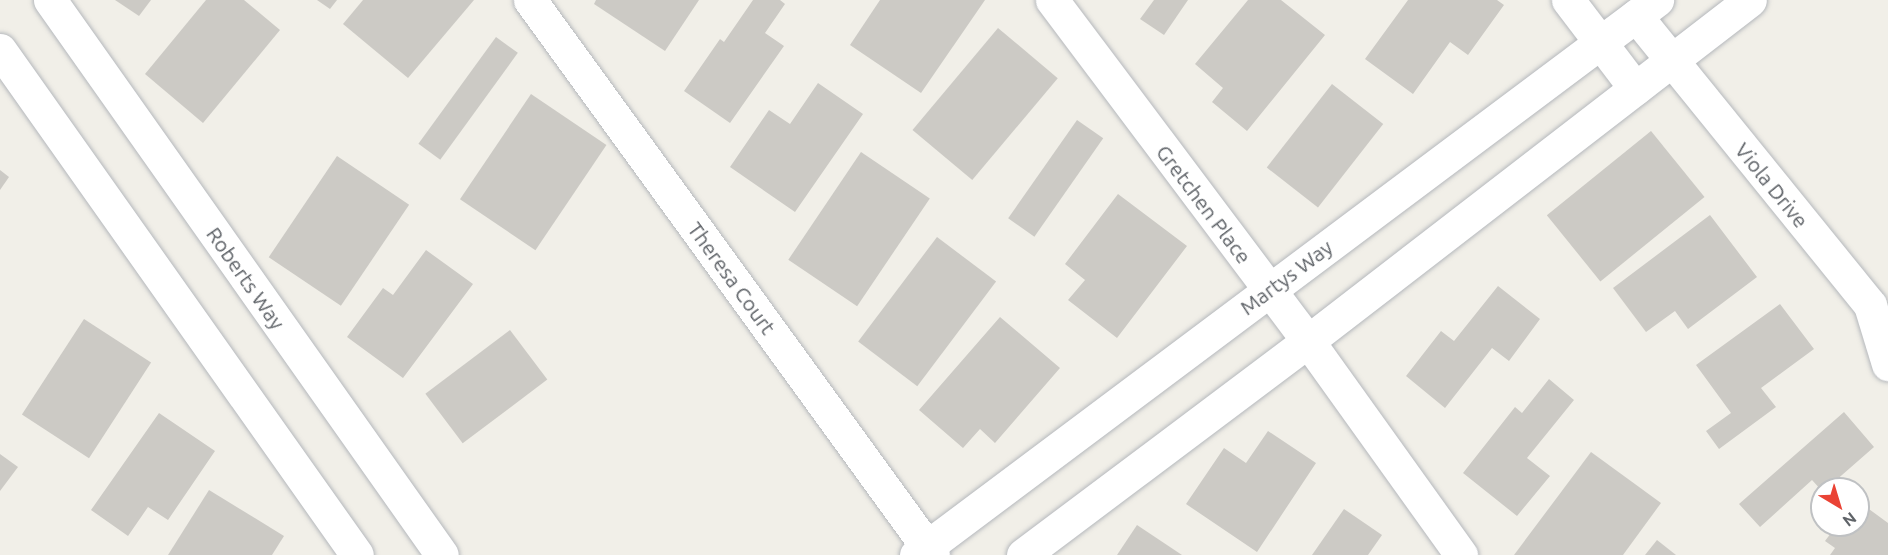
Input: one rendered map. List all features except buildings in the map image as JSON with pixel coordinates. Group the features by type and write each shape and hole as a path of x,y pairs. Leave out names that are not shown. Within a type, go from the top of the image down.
{"street":[{"name":"Roberts Way","path":"50,0 442,555"},
{"name":"Theresa Court","path":"530,0 926,552"},
{"name":"Gretchen Place","path":"1052,0 1308,341 1461,555"},
{"path":"1568,0 1635,88"},
{"path":"1023,555 1308,341 1750,0"},
{"name":"Martys Way","path":"926,552 1646,8"},
{"name":"Viola Drive","path":"1646,8 1671,61 1870,305 1888,364"},
{"path":"0,50 357,555"}]}
